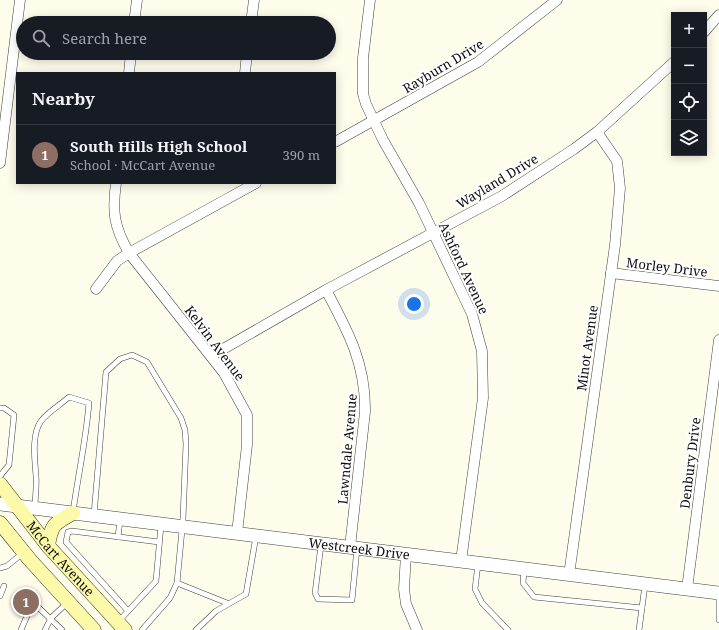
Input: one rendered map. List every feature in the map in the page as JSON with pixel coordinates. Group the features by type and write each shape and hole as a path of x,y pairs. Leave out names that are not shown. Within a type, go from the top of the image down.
{"main road":[{"name":"McCart Avenue","path":"0,484 48,546 121,626"},
{"path":"48,546 50,531 56,522 73,513"},
{"name":"McCart Avenue","path":"0,523 94,630"}],"street":[{"path":"18,16 20,0"},
{"path":"135,16 137,0"},
{"path":"252,16 254,0"},
{"name":"Ashford Avenue","path":"370,0 363,58 363,94 373,122 434,233 472,314 482,351 484,367 483,398 461,561"},
{"name":"Rayburn Drive","path":"336,141 478,62 557,0"},
{"path":"707,29 719,15"},
{"path":"0,163 16,33"},
{"path":"128,72 130,60"},
{"path":"245,72 246,60"},
{"name":"Wayland Drive","path":"211,356 326,290 502,196 574,150 597,132 671,65"},
{"name":"Minot Avenue","path":"569,575 611,273 619,203 620,172 614,156 597,132"},
{"name":"Kelvin Avenue","path":"116,184 114,200 115,223 119,236 129,252 224,373 247,415 247,445 237,533"},
{"path":"96,289 117,261 129,252 254,184"},
{"name":"Morley Drive","path":"611,273 719,286"},
{"name":"Lawndale Avenue","path":"326,290 351,338 360,364 365,390 365,412 354,548"},
{"name":"Denbury Drive","path":"687,589 719,340"},
{"name":"Westcreek Drive","path":"0,504 719,593"},
{"path":"406,554 404,589 406,604 417,630"}],"lane":[{"path":"94,516 106,372 120,359 132,356 147,362 181,418 185,430 186,444 182,527 177,583 170,598 142,630"},
{"path":"34,508 36,477 34,456 37,429 40,422 46,415 69,397 89,403 86,432 80,458 73,513"},
{"path":"0,408 4,408 14,416 9,465 0,476"},
{"path":"118,537 120,519"},
{"path":"121,626 128,611 156,581 161,524"},
{"path":"128,611 66,542 68,532 72,531 160,542"},
{"path":"196,630 216,610 246,594 256,536"},
{"path":"322,544 315,593 318,599 352,600 354,548"},
{"path":"1,567 7,566 24,552"},
{"path":"478,563 475,589 482,604 508,630"},
{"path":"524,569 522,583 534,597 642,608"},
{"path":"177,583 227,603"},
{"path":"639,630 645,584"},
{"path":"0,596 4,586"},
{"path":"719,593 719,620"},
{"path":"45,630 51,618 68,602"},
{"path":"21,630 32,604 51,618 62,630"}],"place":[{"name":"South Hills High School","path":"26,602"}]}
